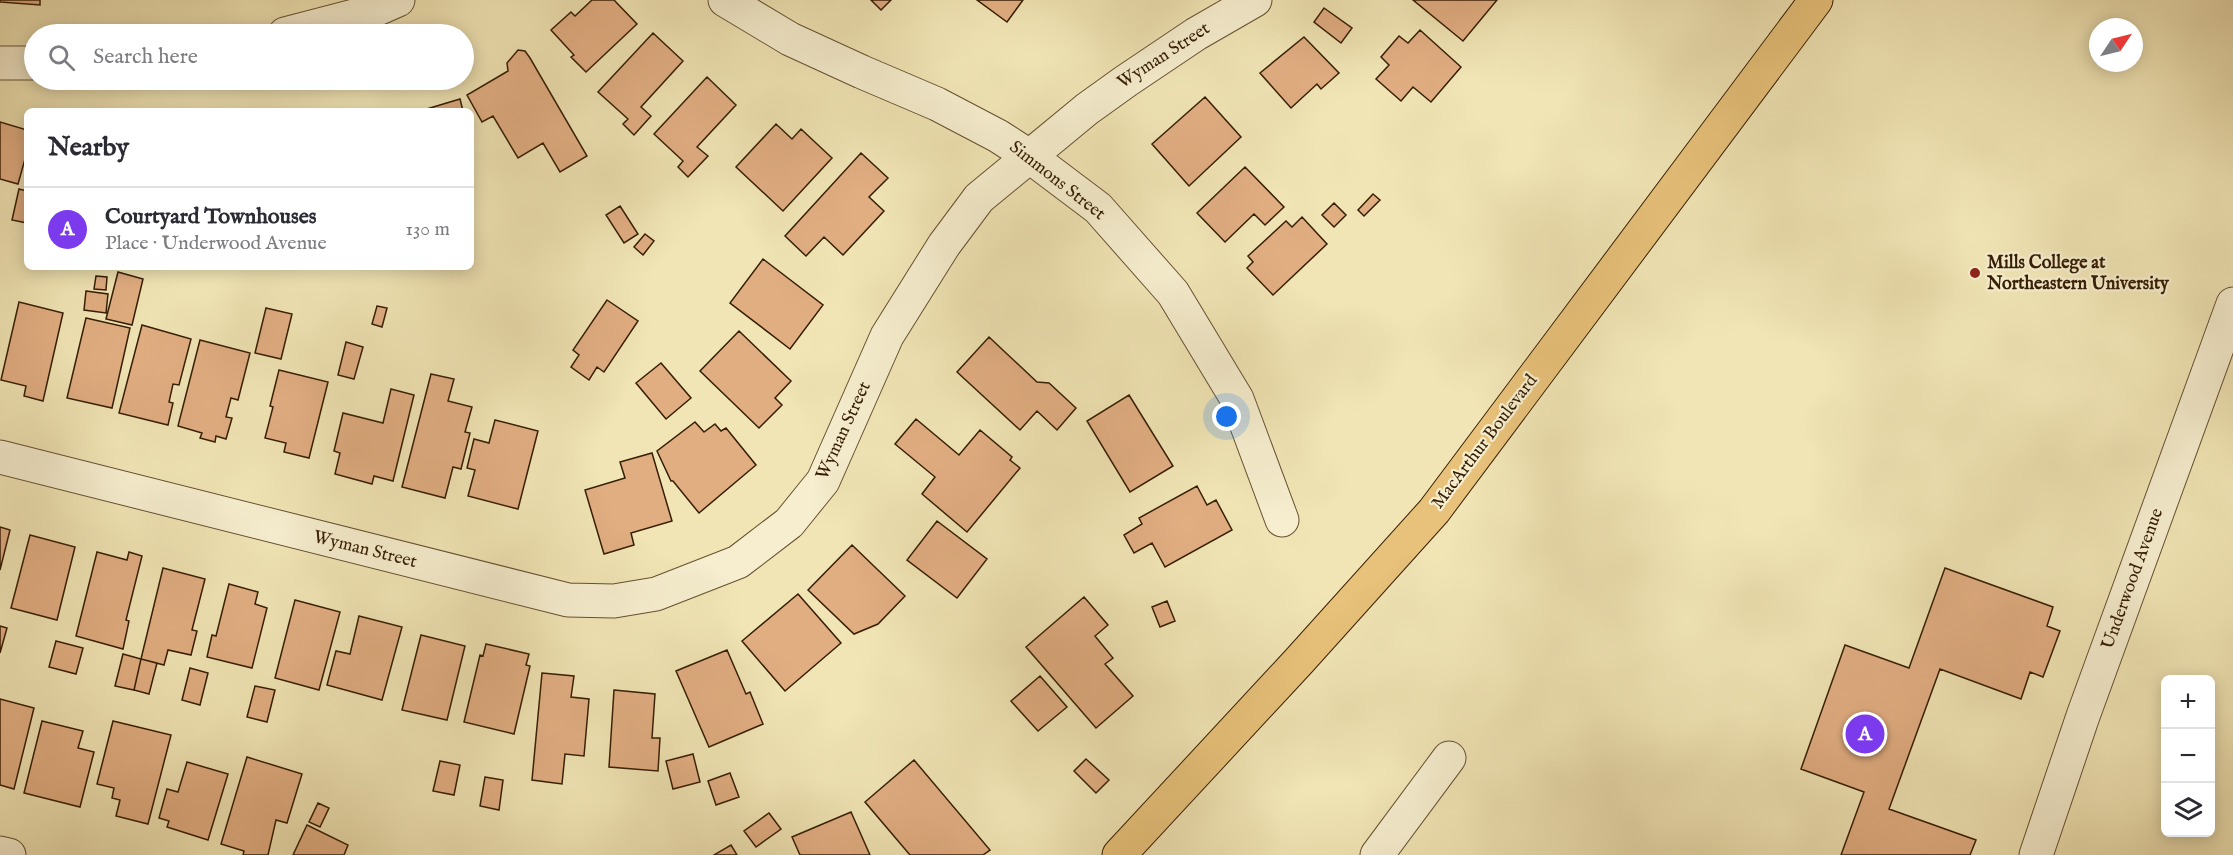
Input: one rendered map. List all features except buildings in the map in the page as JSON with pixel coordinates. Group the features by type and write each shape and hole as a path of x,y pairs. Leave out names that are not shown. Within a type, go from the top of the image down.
{"main road":[{"name":"MacArthur Boulevard","path":"1119,855 1434,511 1816,0"}],"street":[{"path":"323,24 373,11 398,0"},
{"name":"Simmons Street","path":"725,0 790,39 937,104 998,136 1029,156 1098,208 1173,293 1237,399 1282,520"},
{"name":"Wyman Street","path":"0,458 568,600 615,601 656,594 738,562 789,523 823,481 887,336 944,245 979,198 1087,109 1126,81 1197,34 1255,0"},
{"path":"0,63 24,63"},
{"name":"Underwood Avenue","path":"2036,855 2083,716 2233,304"},
{"path":"1377,855 1449,758"},
{"path":"0,853 9,855"}],"place":[{"name":"Mills College at Northeastern University","path":"1975,273"},
{"name":"Courtyard Townhouses","path":"1865,734"}]}
